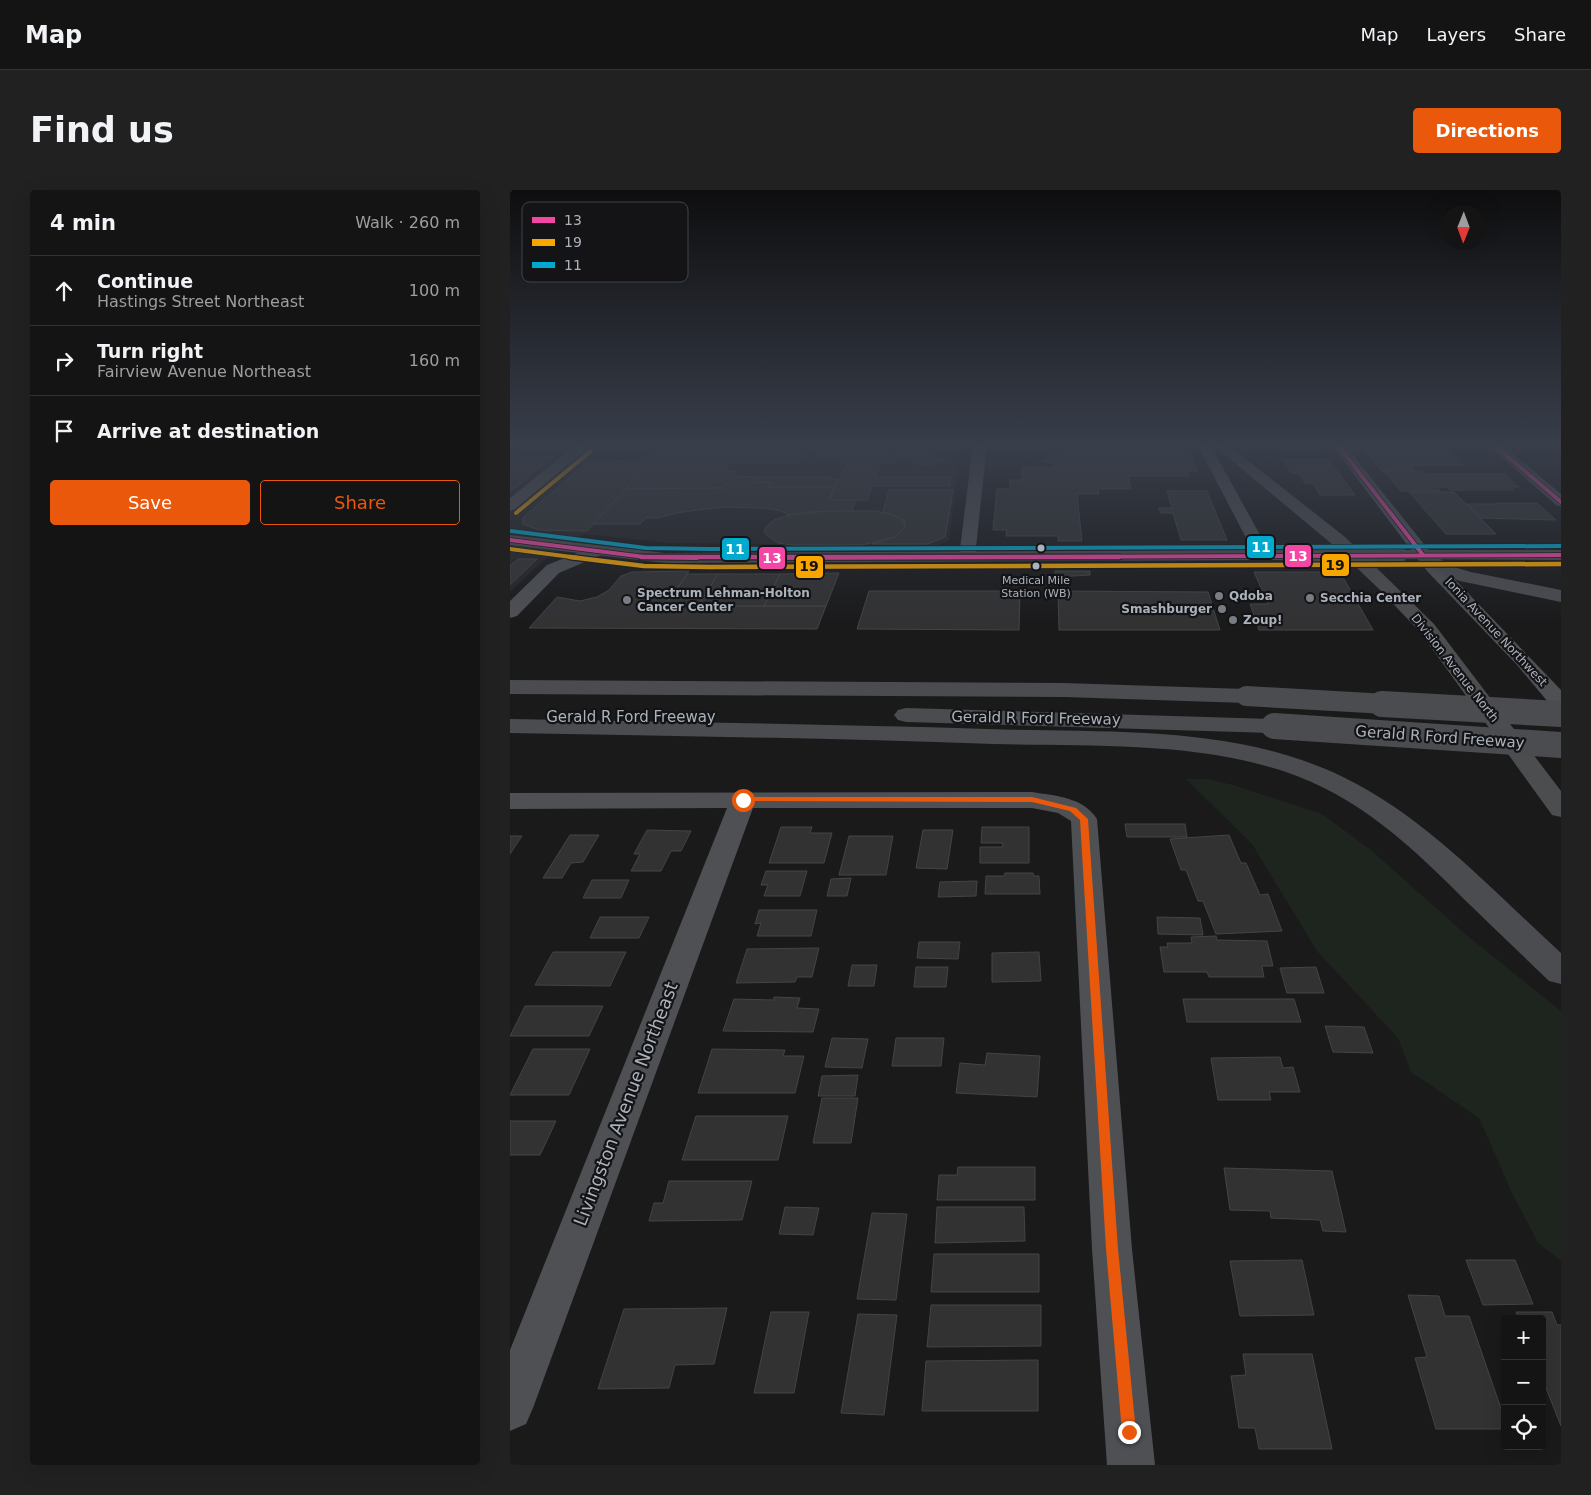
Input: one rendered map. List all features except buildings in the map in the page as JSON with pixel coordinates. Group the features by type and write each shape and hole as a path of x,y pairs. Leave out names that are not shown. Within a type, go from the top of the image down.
{"highway":[{"path":"1423,555 1451,572 1467,577 1561,596"},
{"name":"Gerald R Ford Freeway","path":"510,687 1064,690 1246,696 1561,714"},
{"path":"1514,710 1544,702 1561,703"},
{"name":"Gerald R Ford Freeway","path":"510,717 918,715 1274,726 1561,745"},
{"path":"510,726 933,734 1145,742 1232,751 1279,763 1327,779 1358,795 1382,811 1429,850 1561,972"}],"main road":[{"name":"Division Avenue North","path":"1293,504 1339,541 1386,585 1418,619 1561,809"},
{"path":"510,540 644,556 710,558 1561,555"}],"street":[{"path":"967,557 973,504"},
{"path":"1234,504 1262,555"},
{"name":"Ionia Avenue Northwest","path":"1383,504 1423,555 1524,661 1561,703"},
{"path":"510,612 553,569 595,551"},
{"name":"Livingston Avenue Northeast","path":"510,1408 743,800"},
{"path":"510,801 1032,800 1073,809 1084,819 1111,1240 1131,1465"}],"shaded area":[{"path":"510,504 954,504 949,540 936,546 668,543 584,534 544,560 510,592"},
{"path":"1186,779 1207,779 1233,785 1322,814 1371,850 1464,933 1561,1011 1561,1261 1538,1243 1513,1195 1479,1118 1411,1072 1398,1038 1317,951 1252,844"}],"transit line":[{"name":"19","path":"516,513 527,504"},
{"name":"13","path":"1383,504 1423,555"},
{"name":"11","path":"511,531 646,548 710,549 1561,546"},
{"name":"13","path":"510,540 645,557 710,558 1561,555"},
{"name":"19","path":"510,549 644,566 710,567 1561,564"}],"place":[{"name":"Medical Mile Station (WB)","path":"1036,566"},
{"name":"Qdoba","path":"1219,596"},
{"name":"Secchia Center","path":"1310,598"},
{"name":"Spectrum Lehman-Holton Cancer Center","path":"627,600"},
{"name":"Smashburger","path":"1222,609"},
{"name":"Zoup!","path":"1233,620"}],"route":[{"path":"743,800 1032,800 1073,809 1084,819 1112,1249 1129,1432"}]}
